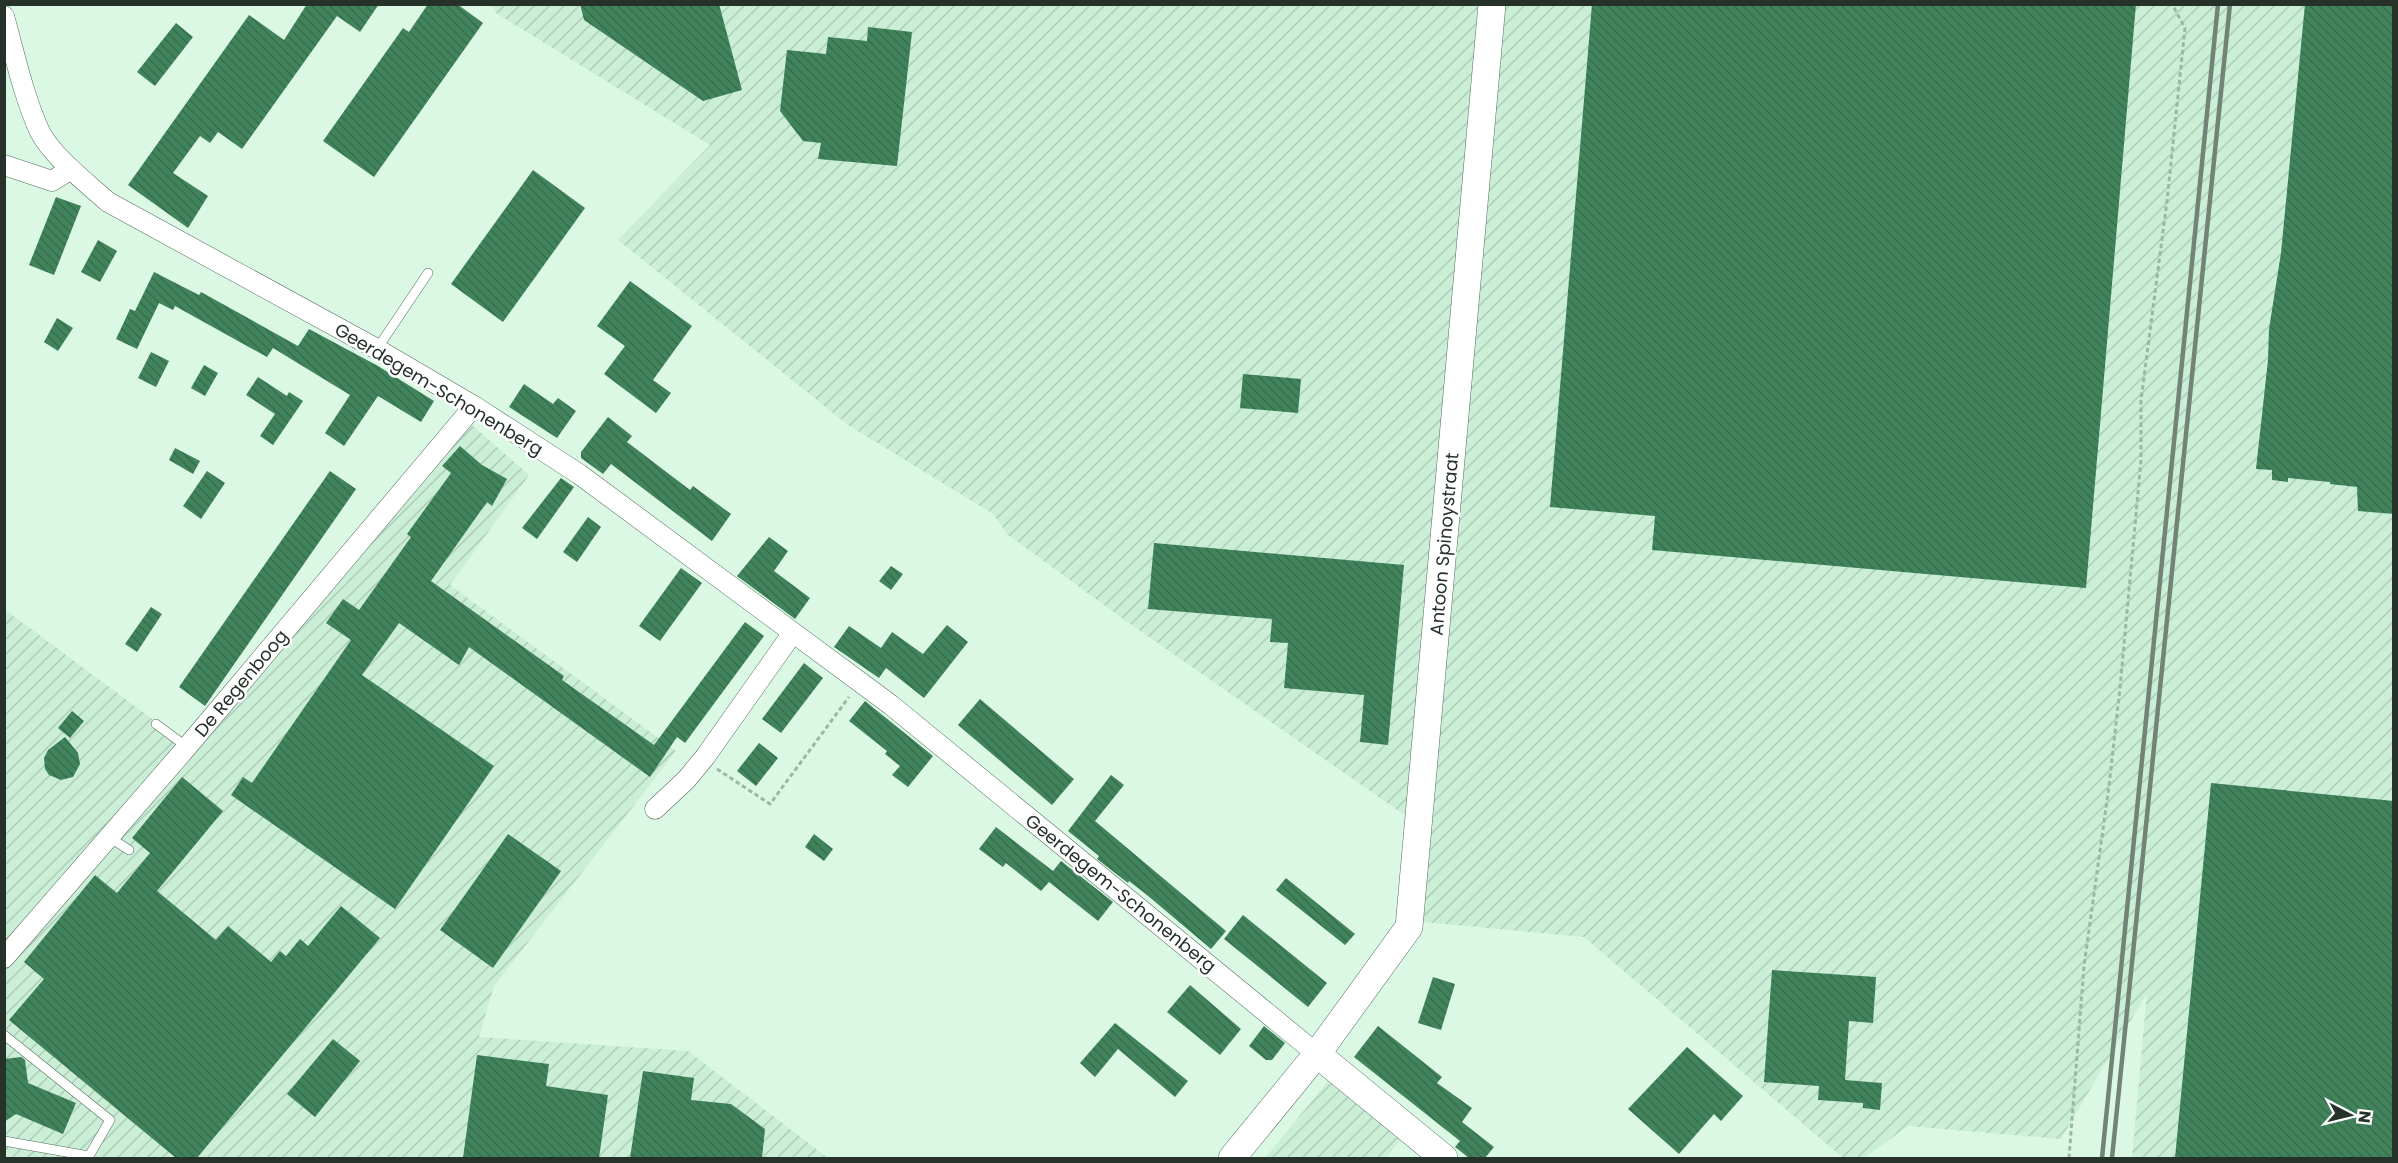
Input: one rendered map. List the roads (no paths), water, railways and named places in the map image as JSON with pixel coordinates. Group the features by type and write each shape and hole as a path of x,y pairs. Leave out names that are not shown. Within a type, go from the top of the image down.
{"street":[{"name":"Antoon Spinoystraat","path":"1232,1158 1317,1054 1409,927 1492,4"},
{"name":"Geerdegem-Schonenberg","path":"4,16 21,78 41,133 71,169 108,202 377,349 474,406 579,474 792,634 891,705 1444,1158"},
{"path":"4,165 52,181 71,169"},
{"name":"De Regenboog","path":"4,958 187,747 474,406"},
{"path":"655,809 686,780 705,757 792,634"}],"lane":[{"path":"377,349 428,273"},
{"path":"156,724 187,747"},
{"path":"109,837 129,850"},
{"path":"4,1035 110,1120 89,1156 4,1141"}],"railway":[{"path":"2102,1158 2218,4"},
{"path":"2112,1158 2230,4"}]}
